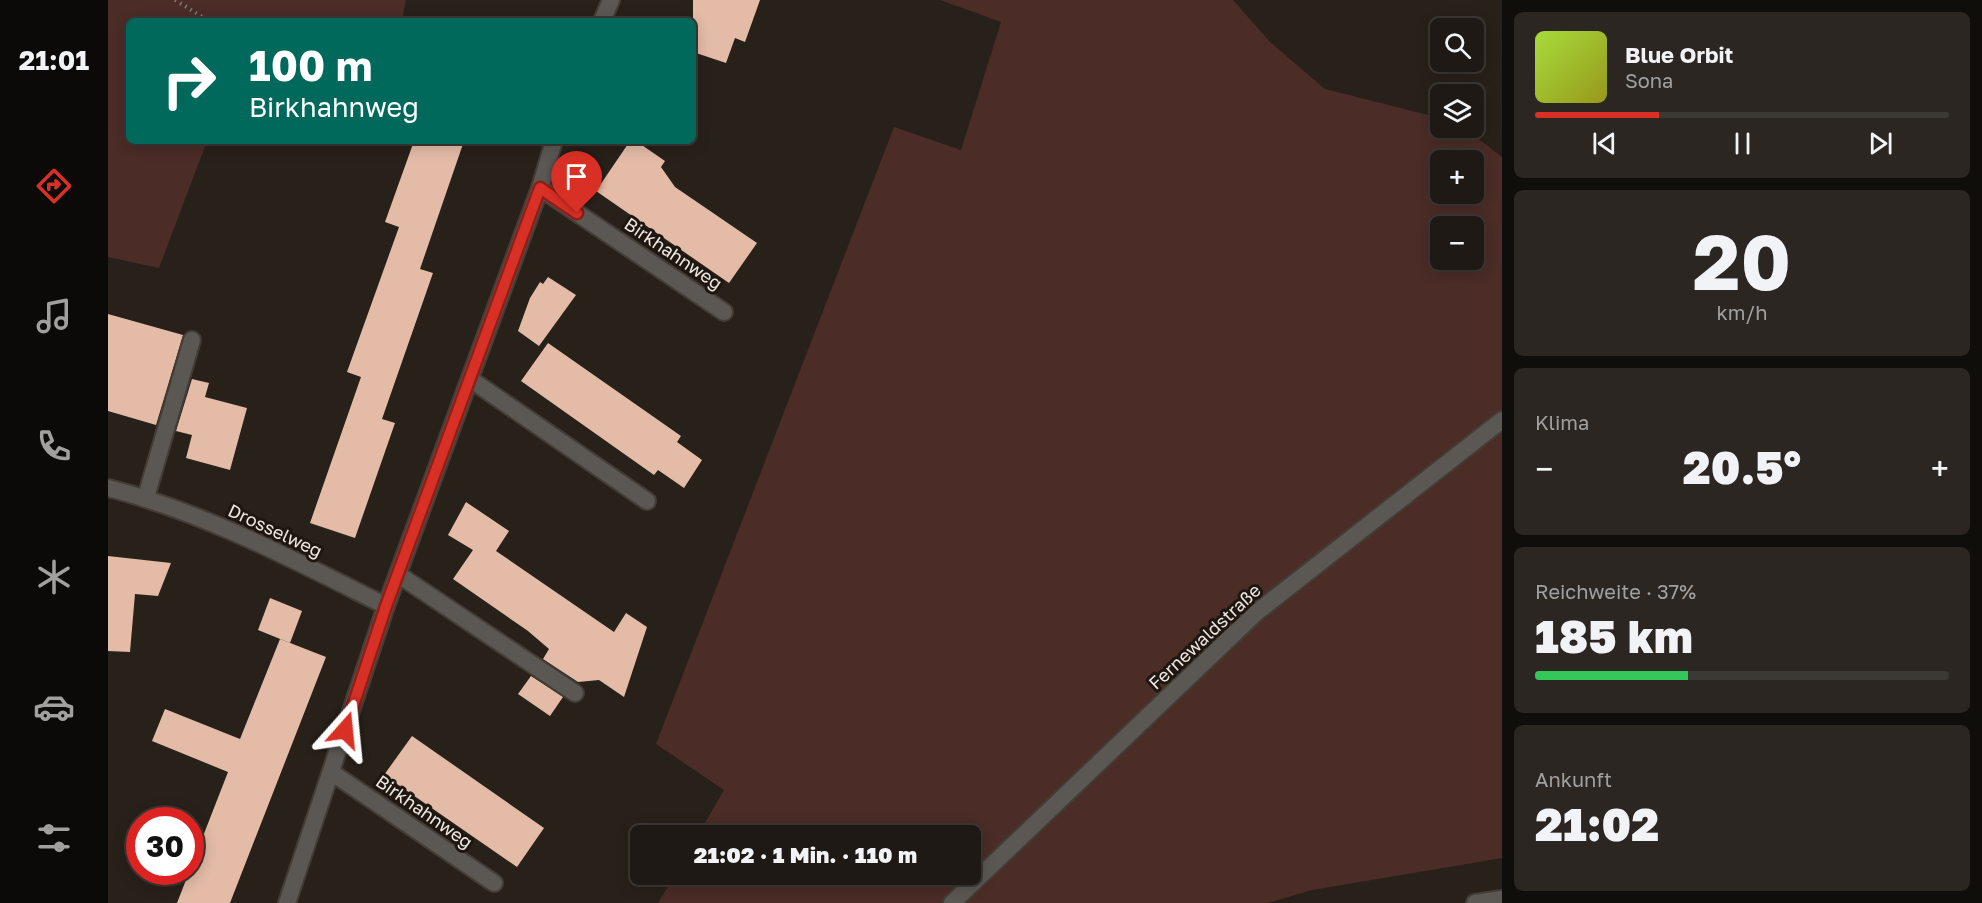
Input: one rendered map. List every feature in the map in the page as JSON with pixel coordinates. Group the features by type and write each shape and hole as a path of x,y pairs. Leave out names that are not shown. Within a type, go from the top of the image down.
{"street":[{"path":"603,18 611,0"},
{"path":"287,903 386,606 540,188 553,144"},
{"name":"Birkhahnweg","path":"540,188 724,312"},
{"path":"146,497 192,340"},
{"path":"470,379 647,501"},
{"name":"Fernewaldstraße","path":"952,903 1257,612 1502,420"},
{"name":"Drosselweg","path":"108,488 146,497 258,543 386,606"},
{"path":"399,574 575,693"},
{"name":"Birkhahnweg","path":"331,772 494,884"},
{"path":"1475,903 1502,899"}],"path":[{"path":"175,0 204,18"}],"shaded area":[{"path":"108,0 406,0 403,18 126,18 126,144 206,144 159,268 108,257"},
{"path":"940,0 1233,0 1270,42 1325,89 1430,115 1430,138 1477,138 1502,157 1502,858 1312,890 1267,903 658,903 669,885 981,885 981,825 704,825 724,790 656,744 894,127 961,150 1001,22"}],"building":[{"path":"693,0 760,0 745,42 735,38 726,63 696,53 696,18 693,18"},
{"path":"413,144 463,144 420,269 433,273 382,419 395,423 355,538 310,523 361,377 347,372 399,227 385,222"},
{"path":"628,144 640,144 665,161 661,167 675,187 757,243 729,283 596,191"},
{"path":"548,277 576,295 539,346 518,331 530,298 540,282 543,284"},
{"path":"108,314 183,335 156,425 108,411"},
{"path":"548,343 681,436 677,442 702,460 684,488 658,470 654,475 521,381"},
{"path":"192,379 209,383 205,397 247,408 230,470 186,458 192,435 176,431"},
{"path":"466,502 509,531 496,551 614,632 626,613 647,627 624,697 599,680 578,682 543,659 549,649 528,631 453,579 473,550 448,535"},
{"path":"108,556 171,563 158,596 135,594 130,652 108,651"},
{"path":"270,598 302,611 290,643 258,630"},
{"path":"280,639 326,657 230,903 177,903 184,885 204,885 204,834 228,772 152,741 165,709 240,739"},
{"path":"531,676 563,697 550,716 518,694"},
{"path":"412,736 544,828 517,867 384,775"}],"route":[{"path":"345,730 386,606 540,188 577,213"}]}
